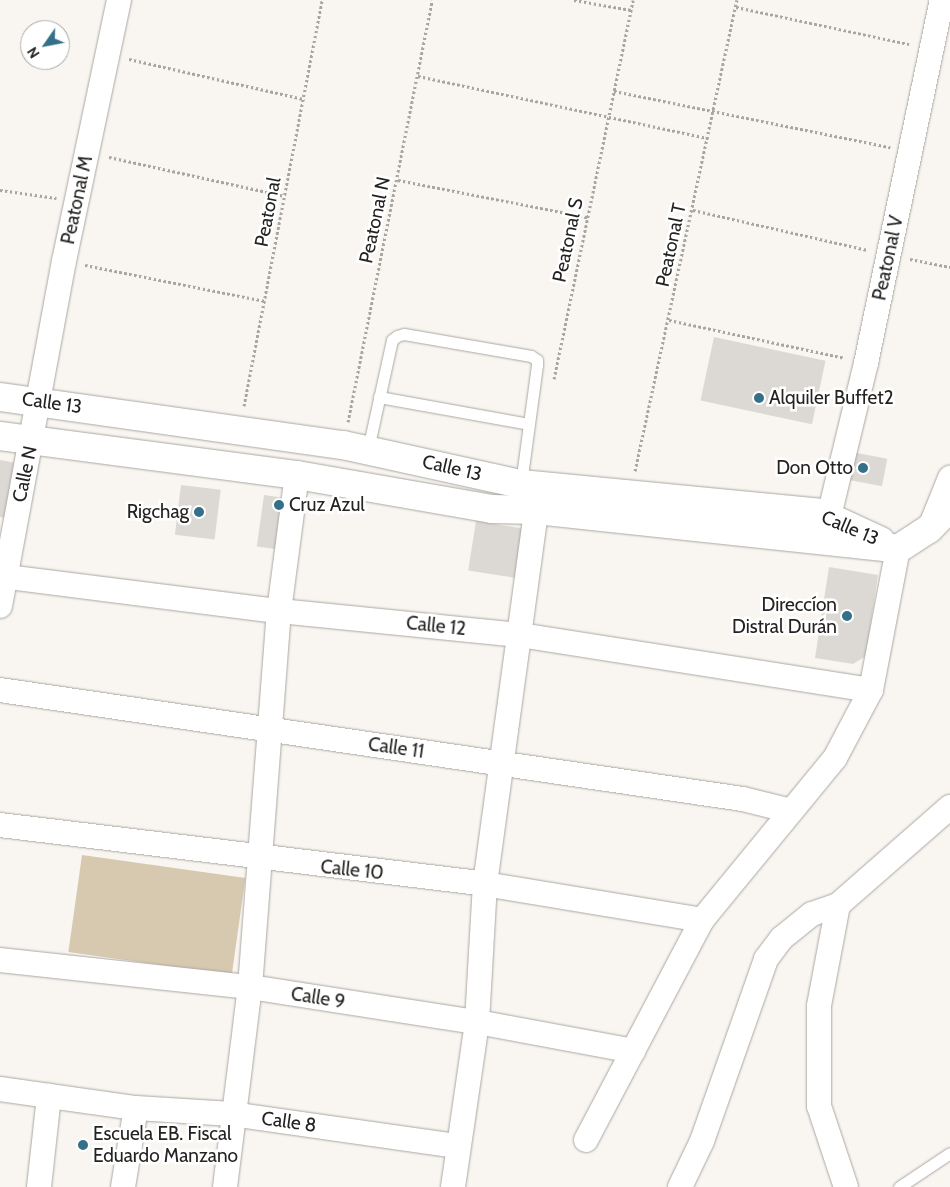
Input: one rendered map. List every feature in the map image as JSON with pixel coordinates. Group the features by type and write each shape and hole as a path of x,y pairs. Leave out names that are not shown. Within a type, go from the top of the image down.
{"street":[{"name":"Peatonal M","path":"37,401 86,152 119,0"},
{"name":"Peatonal V","path":"830,516 866,362 942,0"},
{"name":"Calle 13","path":"0,396 355,447 521,484 629,496 683,513 898,549 940,530 950,507"},
{"name":"Calle N","path":"0,606 2,576 33,439 37,401"},
{"name":"Calle 13","path":"0,436 33,439 185,462 297,475 492,510 830,516 898,549"},
{"path":"226,1187 232,1114 250,987 272,730 279,611 297,475"},
{"path":"940,530 950,478"},
{"path":"452,1187 477,1022 485,884 536,510"},
{"path":"586,1140 702,920 835,758 871,690 898,549"},
{"name":"Calle 12","path":"2,576 279,611 520,635 871,690"},
{"name":"Calle 11","path":"0,690 743,799 792,812"},
{"path":"680,1187 702,1141 766,959 782,938 812,914 838,905 950,807"},
{"name":"Calle 10","path":"0,825 260,859 485,884 702,920"},
{"path":"838,905 819,1006 819,1106 846,1187"},
{"name":"Calle 9","path":"0,960 250,987 477,1022 633,1051"},
{"name":"Calle 8","path":"0,1090 136,1108 232,1114 458,1146"},
{"path":"39,1187 49,1096"},
{"path":"124,1187 136,1108"}],"lane":[{"path":"355,447 379,396 392,340 397,336 404,334 531,356 537,360 537,365 521,484"},
{"path":"379,396 529,424"},
{"path":"899,1187 950,1153"}],"path":[{"name":"Peatonal","path":"239,429 266,301 322,0"},
{"name":"Peatonal N","path":"355,447 398,180 432,0"},
{"path":"574,0 631,10"},
{"name":"Peatonal S","path":"552,389 633,0"},
{"name":"Peatonal T","path":"629,496 670,320 737,0"},
{"path":"736,7 932,48"},
{"path":"107,54 304,99"},
{"path":"418,76 708,138"},
{"path":"614,91 910,151"},
{"path":"86,152 285,196"},
{"path":"398,180 587,217"},
{"path":"0,190 76,201"},
{"path":"693,210 888,255 950,267"},
{"path":"64,261 266,301"},
{"path":"670,320 866,362"}],"shaded area":[{"path":"82,855 245,878 232,975 68,952"}],"building":[{"path":"714,337 826,361 812,424 700,401"},
{"path":"852,452 887,459 882,486 847,479"},
{"path":"0,460 17,463 9,518 0,517"},
{"name":"Rigchag","path":"181,485 221,490 215,540 175,535"},
{"path":"264,495 291,499 284,550 257,546"},
{"path":"476,521 527,529 520,579 468,570"},
{"name":"Direccíon Distral Durán","path":"829,567 878,575 866,656 853,664 815,658"}],"place":[{"name":"Alquiler Buffet2","path":"759,398"},
{"name":"Don Otto","path":"863,468"},
{"name":"Cruz Azul","path":"279,505"},
{"name":"Rigchag","path":"199,512"},
{"name":"Direccíon Distral Durán","path":"847,616"},
{"name":"Escuela EB. Fiscal Eduardo Manzano","path":"83,1145"}]}
